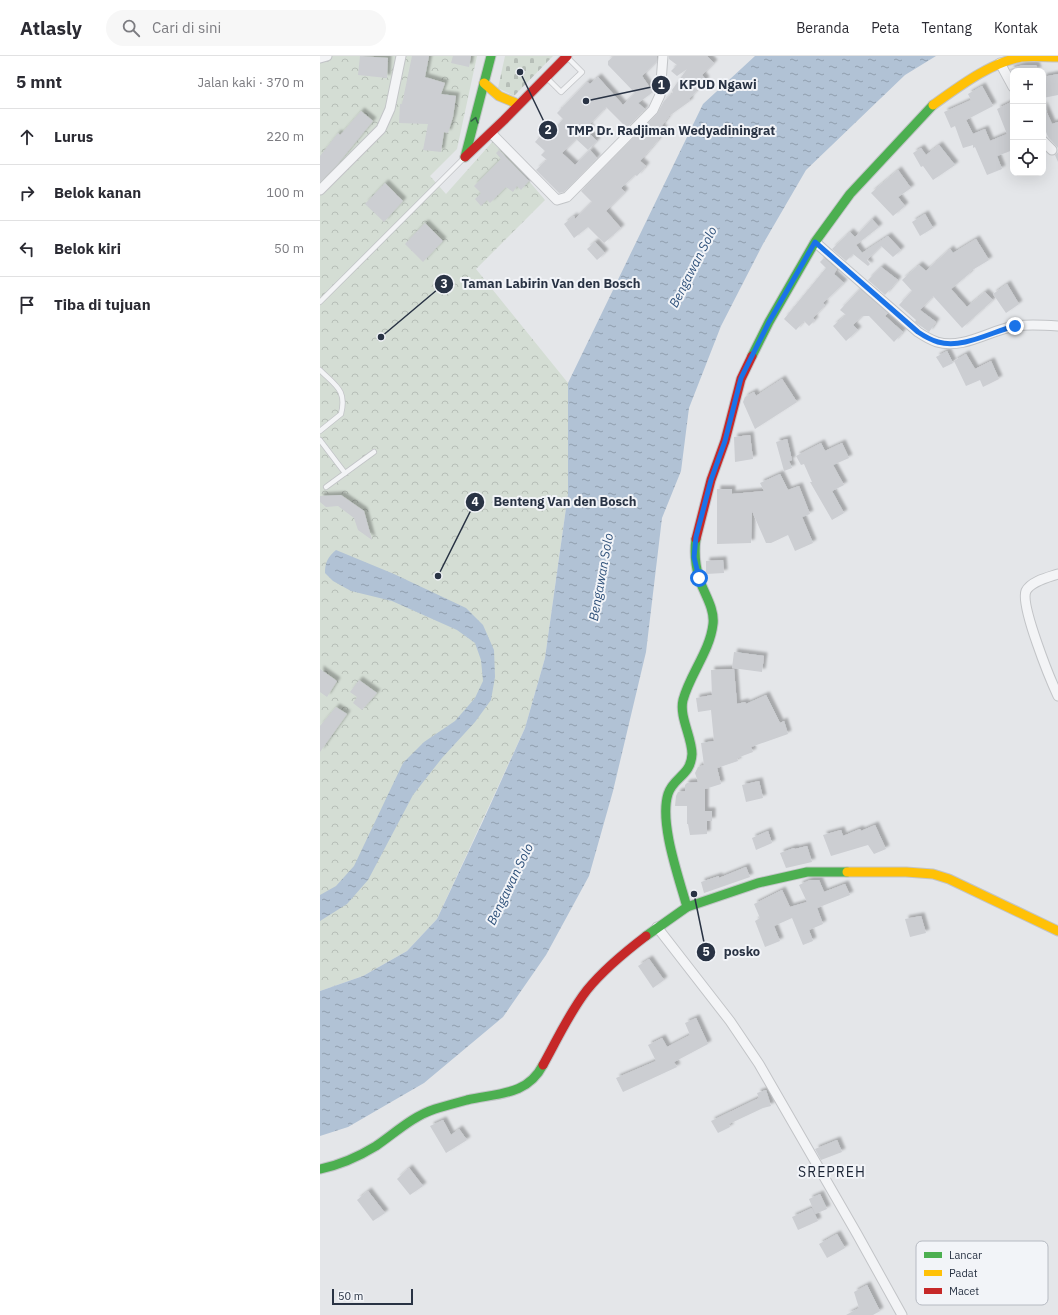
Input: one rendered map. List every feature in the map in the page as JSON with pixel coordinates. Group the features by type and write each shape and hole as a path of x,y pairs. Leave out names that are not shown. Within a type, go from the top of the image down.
{"street":[{"path":"320,58 327,56"},
{"path":"320,190 381,129 390,110 401,56"},
{"path":"465,157 490,56"},
{"path":"465,157 492,134 518,104 567,56"},
{"path":"492,134 556,200 567,197 653,110 660,95 663,56"},
{"path":"687,907 669,833 666,800 668,792 682,778 691,763 692,752 683,710 683,701 709,641 713,624 713,615 699,578 694,557 696,537 711,480 725,441 741,378 769,322 815,242 850,194 929,108 959,87 1000,63 1022,57 1058,57"},
{"path":"1000,63 1010,81"},
{"path":"484,83 498,97 509,103 518,104"},
{"path":"1046,144 1052,150"},
{"path":"815,242 918,332 937,342 947,344 961,342 1015,326 1032,324 1058,326"},
{"path":"1058,574 1031,585 1025,594 1029,618 1058,696"},
{"path":"320,1169 338,1165 354,1158 416,1118 433,1110 467,1100 511,1092 530,1083 540,1071 567,1020 587,990 616,959 657,927 687,907 758,883 807,872 933,874 949,878 1058,931"},
{"path":"657,927 730,1021 759,1064 902,1315"}],"lane":[{"path":"546,77 561,92 582,72 567,56"},
{"path":"320,302 465,157"},
{"path":"320,370 340,390 343,396 341,414 320,431"},
{"path":"320,440 345,473"},
{"path":"326,487 374,452"}],"green space":[{"path":"477,56 457,149 430,176 446,194 494,140 545,200 476,269 568,383 568,494 545,658 525,728 437,919 407,951 363,976 320,991 320,57"},
{"path":"505,56 553,56 514,96 498,88"}],"water":[{"name":"Bengawan Solo","path":"755,56 936,56 905,75 806,170 763,244 721,326 689,408 681,471 662,518 646,652 613,791 589,876 546,955 503,1017 424,1083 348,1127 320,1136 320,991 363,976 407,951 437,919 483,821 525,728 545,658 568,494 568,383 703,104"},
{"path":"336,550 394,574 466,608 483,625 494,650 495,677 491,700 475,722 442,758 413,795 368,880 347,904 320,921 320,895 336,886 354,866 403,763 424,742 455,721 475,698 483,681 481,660 475,643 457,630 392,601 351,591 333,581 325,573 325,569 328,560"}],"building":[{"path":"360,56 388,58 387,78 358,75"},
{"path":"412,56 429,56 425,77 445,83 441,94 456,96 453,117 448,133 444,132 441,152 423,150 428,124 399,123 400,104 402,104"},
{"path":"453,56 471,56 469,67 451,63"},
{"path":"614,56 657,56 657,61 642,76 653,92 638,103 645,109 627,128 606,107 588,126 591,129 588,132 597,141 588,150 576,139 562,153 575,165 590,150 597,158 564,192 559,193 536,170 547,160 541,155 545,151 535,142 542,134 544,136 549,130 552,132 563,119 557,113 587,82 590,84 598,77 623,105 635,93 608,65 608,61"},
{"path":"669,56 707,56 714,63 702,75 706,80 689,99 690,101 669,116 661,127 664,129 658,140 640,161 646,166 637,176 635,175 621,188 625,192 606,211 621,228 604,243 588,227 574,238 564,224 574,216 575,219 592,202 581,191 657,114 664,101 673,93 672,90 687,69 677,76 671,71 677,65 669,59"},
{"path":"1023,65 1036,65 1037,68 1013,68"},
{"path":"1058,74 1058,95 1046,97 1046,76"},
{"path":"982,86 993,106 966,120 973,134 985,129 990,141 1007,134 997,109 1010,102 1010,151 997,156 1002,169 987,175 975,147 973,148 973,145 963,148 955,126 951,128 944,112 971,100 968,94"},
{"path":"361,111 373,121 336,166 320,182 320,156 338,133 340,135"},
{"path":"1046,111 1052,124 1058,122 1058,148 1048,137 1046,132"},
{"path":"939,145 955,165 933,180 923,166 921,167 913,153 921,148 926,155"},
{"path":"499,150 529,181 521,190 517,186 513,192 506,187 490,203 487,200 481,206 475,199 481,193 474,186 501,159 496,153"},
{"path":"1058,152 1058,162 1055,155"},
{"path":"898,170 911,188 898,197 905,206 893,216 871,193"},
{"path":"385,183 403,201 384,222 365,204"},
{"path":"925,214 933,228 920,236 912,222"},
{"path":"872,219 879,227 856,245 862,253 888,236 901,250 893,257 881,246 867,260 870,264 868,266 853,254 846,261 832,249 850,232 855,237"},
{"path":"425,223 443,241 423,262 405,244"},
{"path":"976,239 989,260 969,272 970,273 951,289 967,307 985,292 993,300 962,328 933,296 920,310 936,322 929,332 915,322 916,320 899,305 912,291 902,280 919,265 926,271 950,249 953,253"},
{"path":"595,242 605,253 597,260 587,249"},
{"path":"824,258 837,269 834,274 844,283 823,303 825,305 813,318 815,320 809,326 804,321 796,330 784,319 826,268 820,262"},
{"path":"881,267 898,280 885,295 868,280"},
{"path":"1007,284 1019,304 1006,313 993,294"},
{"path":"860,289 888,313 885,316 903,332 894,342 869,316 862,316 853,325 858,330 846,341 833,326 846,315 840,310"},
{"path":"947,351 953,363 943,368 936,357"},
{"path":"966,354 975,369 991,361 999,379 983,387 980,380 966,386 954,361"},
{"path":"782,379 797,402 755,429 743,402 745,397 754,392 756,396"},
{"path":"750,435 753,459 735,462 734,437"},
{"path":"787,439 792,460 789,461 792,468 784,471 776,442"},
{"path":"821,443 825,451 842,443 849,458 833,465 844,485 832,491 844,513 832,520 810,482 812,482 804,464 801,465 796,456"},
{"path":"780,474 788,490 799,486 810,514 802,517 813,543 795,551 788,535 771,543 766,543 752,511 751,543 717,544 717,489 732,489 732,494 764,491 760,483"},
{"path":"341,495 364,511 372,540 358,530 354,518 338,506 326,507 320,502 320,496"},
{"path":"723,560 724,573 706,574 706,561"},
{"path":"734,652 764,656 762,672 732,668"},
{"path":"320,669 337,681 327,697 320,692"},
{"path":"734,669 737,704 745,702 746,704 766,695 780,723 784,721 788,734 751,747 753,752 737,758 738,761 717,768 721,784 705,789 705,811 712,811 712,821 707,821 707,834 690,835 687,824 687,806 675,806 676,796 678,792 685,791 685,785 687,783 698,782 695,773 698,767 704,765 701,743 714,741 711,710 698,712 696,698 712,695 711,670"},
{"path":"359,680 377,693 362,710 353,703 357,697 350,692"},
{"path":"336,707 347,714 320,752 320,726"},
{"path":"759,781 763,798 746,802 742,785"},
{"path":"875,825 886,849 874,854 868,845 831,856 823,835 841,830 843,836"},
{"path":"768,831 772,843 756,850 752,838"},
{"path":"807,846 812,862 786,868 780,853 794,848"},
{"path":"746,867 750,877 704,893 701,882 719,876 719,878"},
{"path":"810,880 819,880 824,892 845,884 850,895 817,908 823,924 809,930 813,941 803,945 792,918 774,926 780,941 765,947 755,921 760,918 754,904 782,890 790,907 807,902 799,885"},
{"path":"921,916 926,933 910,937 905,919"},
{"path":"649,959 664,980 653,988 638,966"},
{"path":"696,1018 708,1044 674,1062 677,1067 623,1092 616,1078 656,1061 648,1045 662,1038 667,1047 690,1035 685,1023"},
{"path":"766,1090 771,1106 763,1108 729,1124 730,1127 718,1133 711,1121 759,1098 757,1093"},
{"path":"443,1120 451,1135 459,1129 467,1140 446,1153 430,1126"},
{"path":"837,1140 842,1152 821,1160 815,1149"},
{"path":"409,1168 423,1186 410,1195 397,1179"},
{"path":"368,1191 385,1213 373,1221 357,1200"},
{"path":"820,1194 827,1209 815,1214 809,1199"},
{"path":"812,1208 818,1221 798,1230 792,1217"},
{"path":"837,1234 845,1248 827,1258 819,1244"},
{"path":"867,1285 880,1311 873,1315 846,1315 859,1308 854,1292"}],"traffic: fast":[{"path":"465,157 491,56"},
{"path":"752,356 769,322 815,242 850,194 933,105"},
{"path":"687,907 671,850 666,820 666,806 670,788 689,767 691,761 692,754 684,720 682,707 683,700 690,681 708,644 713,624 711,606 699,578 695,554 696,539"},
{"path":"646,936 687,907 758,883 807,872 847,872"},
{"path":"320,1169 342,1163 362,1154 376,1146 412,1120 427,1112 467,1100 510,1092 520,1088 529,1083 543,1065"}],"traffic: slow":[{"path":"933,105 975,76 1009,60 1021,57 1058,57"},
{"path":"484,83 499,96 518,104"},
{"path":"847,872 906,872 933,874 949,879 1058,931"}],"traffic: jam":[{"path":"465,157 567,56"},
{"path":"696,539 711,480 725,441 741,379 752,356"},
{"path":"543,1065 569,1017 587,990 615,961 646,936"}],"place":[{"name":"TMP Dr. Radjiman Wedyadiningrat","path":"520,72"},
{"name":"KPUD Ngawi","path":"586,101"},
{"name":"Taman Labirin Van den Bosch","path":"381,337"},
{"name":"Benteng Van den Bosch","path":"438,576"},
{"name":"posko","path":"694,894"}],"district":[{"name":"SREPREH","path":"832,1172"}],"route":[{"path":"699,578 694,557 696,537 711,480 725,441 741,378 769,322 815,242 854,278 918,332 937,342 947,344 961,342 981,337 1000,329 1015,326"}]}
